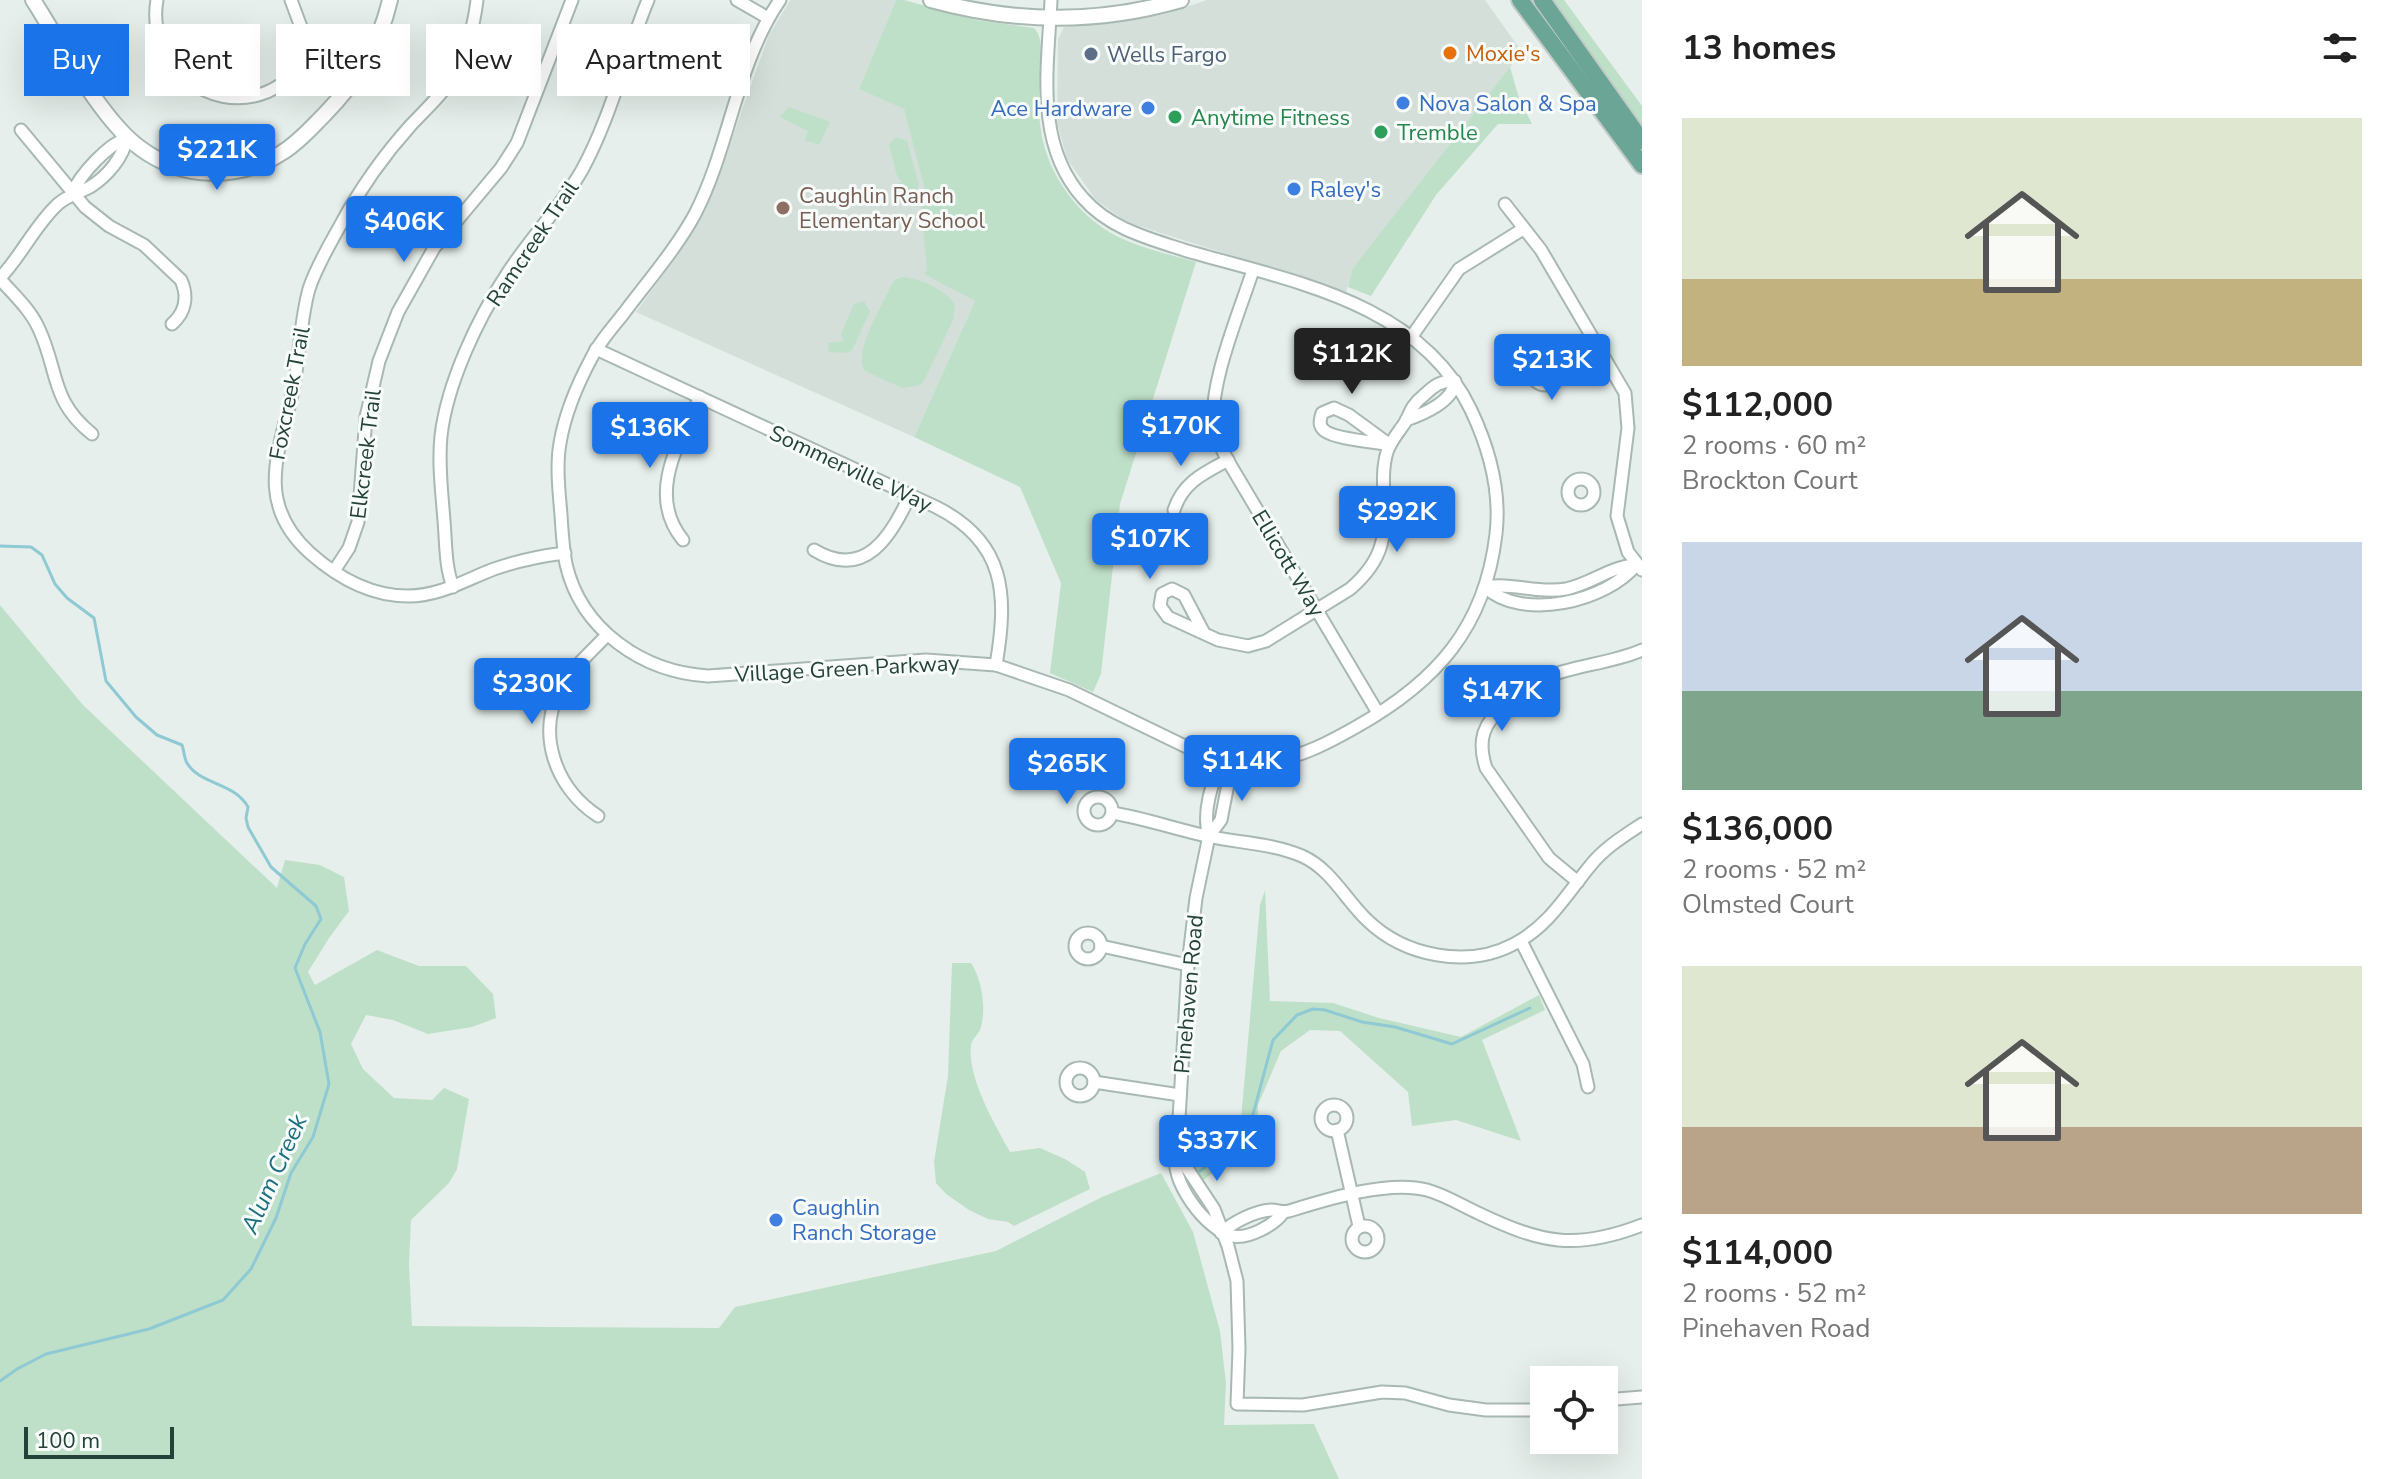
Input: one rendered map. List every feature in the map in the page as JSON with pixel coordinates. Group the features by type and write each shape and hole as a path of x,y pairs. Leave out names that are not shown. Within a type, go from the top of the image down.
{"main road":[{"path":"1520,0 1642,165"},
{"path":"1542,0 1642,141"}],"street":[{"path":"33,0 110,119 127,138 151,156 178,168 208,173 239,170 270,160 295,143 340,96"},
{"path":"157,0 156,20 163,49 179,73 203,91 236,97 266,92 276,86"},
{"path":"291,0 300,24"},
{"path":"382,24 390,0"},
{"name":"Foxcreek Trail","path":"477,0 472,33 454,75 386,156 362,190 314,278 308,297 294,387 276,455 274,483 280,509 292,534 309,552 334,571 365,588 391,595 426,594 453,587 512,563 565,553"},
{"name":"Elkcreek Trail","path":"334,571 349,548 358,522 366,417 377,369 391,329 434,248 501,168 517,143 572,0"},
{"name":"Ramcreek Trail","path":"453,587 447,565 440,465 441,434 452,391 492,298 520,255 572,187 589,156 648,0"},
{"path":"737,0 768,18"},
{"name":"Village Green Parkway","path":"780,0 759,36 695,213 678,241 596,349 576,392 560,441 558,477 565,553 569,572 581,599 607,635 623,648 654,665 690,675 926,660 996,665 1047,680 1195,751 1225,760 1259,763 1291,759 1325,745 1420,686 1468,625 1485,587 1497,527 1493,474 1479,427 1455,381 1412,336 1365,307 1158,242 1116,225 1099,214 1071,184 1053,146 1049,125 1051,0"},
{"path":"931,0 981,12 1050,19 1126,13 1181,0"},
{"path":"21,130 72,193 109,226 152,251 181,280 185,303 172,324"},
{"path":"92,434 62,401 43,340 30,313 0,278 49,213 72,193 81,176 115,142 127,138"},
{"path":"1505,204 1541,250 1620,383 1627,403 1628,428 1618,497 1618,528 1628,552 1639,567"},
{"path":"1412,336 1459,269 1523,229"},
{"name":"Ellicott Way","path":"1253,270 1214,400 1215,432 1228,460 1378,713"},
{"path":"1556,366 1596,342"},
{"name":"Sommerville Way","path":"596,349 910,495 964,524 987,549 995,564 1003,599 996,665"},
{"path":"1204,633 1229,644 1257,645 1362,579 1380,549 1386,515 1385,462 1390,445 1412,406 1437,384 1445,380 1455,381 1449,397 1406,420"},
{"path":"683,540 675,531 669,514 667,472 700,397"},
{"path":"1334,408 1341,410 1390,445 1330,434 1320,426 1322,413 1334,408"},
{"path":"1174,510 1188,484 1228,460"},
{"path":"1594,494 1618,497"},
{"path":"814,550 825,557 842,560 864,556 875,550 891,534 910,495"},
{"path":"1485,587 1502,585 1534,591 1568,588 1601,577 1616,568 1639,567"},
{"path":"598,816 583,806 562,778 551,751 549,734 554,703 562,687 607,635"},
{"path":"1578,882 1549,858 1486,768 1482,755 1483,732 1495,714 1540,680 1642,650"},
{"name":"Pinehaven Road","path":"1225,760 1229,779 1221,820 1209,836 1198,886 1188,965 1177,1153 1214,1209 1237,1281 1237,1404 1303,1405 1382,1392 1405,1393 1449,1405 1486,1410 1530,1410"},
{"path":"1112,813 1306,858 1325,871 1367,920 1386,935 1426,953 1442,956 1479,956 1521,941 1549,918 1598,857 1642,824"},
{"path":"1521,941 1583,1064 1588,1087"},
{"path":"1101,946 1188,965"},
{"path":"1094,1082 1180,1095"},
{"path":"1337,1130 1359,1226"},
{"path":"1221,1233 1241,1236 1273,1224 1283,1213 1397,1187 1428,1191 1510,1229 1556,1241 1583,1242 1642,1225"},
{"path":"1618,1399 1642,1397"}],"shaded area":[{"path":"790,0 896,0 859,89 904,108 927,195 975,301 914,437 636,312 706,210 747,96 750,96 750,88 769,35"},
{"path":"1207,0 1485,0 1522,52 1354,267 1346,292 1121,218 1096,200 1067,159 1057,123 1058,39 1064,27 1166,14"}],"green space":[{"path":"896,0 976,20 1034,28 1041,44 1041,131 1059,181 1081,210 1109,232 1142,247 1196,262 1120,504 1101,674 1093,692 1050,673 1061,583 1020,487 914,437 975,301 924,274 927,269 921,206 926,194 904,109 859,89"},
{"path":"1553,0 1564,0 1642,106 1642,124"},
{"path":"1510,67 1519,98 1532,124 1498,124 1436,195 1371,296 1348,287 1353,268"},
{"path":"789,107 830,122 819,145 805,140 808,131 780,117"},
{"path":"896,137 907,141 919,185 914,195 898,196 895,193 898,183 902,182 897,176 889,145"},
{"path":"903,277 932,286 946,294 955,305 953,320 925,379 921,385 902,388 865,371 862,353 892,284"},
{"path":"864,301 870,312 852,350 848,353 829,352 828,343 844,341 841,334 854,304"},
{"path":"0,605 83,705 277,888 285,860 320,865 344,877 349,911 308,972 315,985 377,950 419,966 466,966 493,994 496,1018 472,1027 428,1034 393,1020 366,1015 351,1044 363,1069 394,1098 432,1100 444,1088 469,1099 457,1169 449,1183 411,1220 409,1265 412,1326 719,1328 735,1307 996,1251 1102,1197 1161,1173 1193,1232 1220,1331 1226,1383 1224,1425 1314,1424 1339,1479 0,1479"},
{"path":"1265,890 1270,1001 1333,1003 1379,1018 1461,1037 1539,995 1545,1010 1482,1040 1521,1141 1456,1120 1412,1126 1408,1092 1340,1031 1310,1030 1281,1051 1258,1105 1258,1136 1200,1183 1192,1167 1240,1131 1260,905"},
{"path":"952,963 971,963 978,978 983,1014 980,1030 971,1044 973,1072 983,1100 1010,1152 1040,1148 1065,1159 1085,1172 1090,1189 1014,1226 969,1210 936,1183 934,1162 948,1076"}],"waterway":[{"name":"Alum Creek","path":"0,546 31,547 42,555 55,584 67,598 94,618 106,681 136,717 157,735 182,745 186,761 193,770 242,799 248,807 248,827 271,867 316,906 321,919 305,944 295,968 320,1032 329,1084 313,1137 291,1173 276,1218 251,1269 223,1300 149,1329 46,1354 0,1381"},
{"path":"1200,1171 1248,1133 1273,1040 1297,1015 1313,1009 1325,1010 1452,1044 1530,1008"}],"place":[{"name":"Moxie's","path":"1450,53"},
{"name":"Wells Fargo","path":"1091,54"},
{"name":"Nova Salon & Spa","path":"1403,103"},
{"name":"Ace Hardware","path":"1148,108"},
{"name":"Anytime Fitness","path":"1175,117"},
{"name":"Tremble","path":"1381,132"},
{"name":"Raley's","path":"1294,189"},
{"name":"Caughlin Ranch Elementary School","path":"783,208"},
{"name":"Caughlin Ranch Storage","path":"776,1220"}]}
